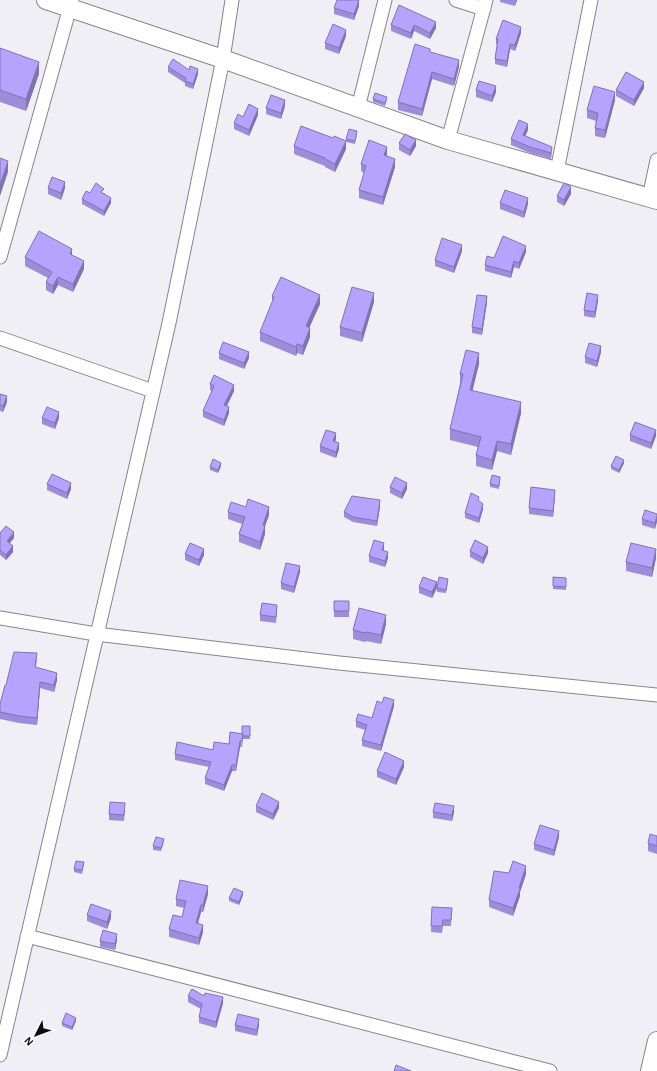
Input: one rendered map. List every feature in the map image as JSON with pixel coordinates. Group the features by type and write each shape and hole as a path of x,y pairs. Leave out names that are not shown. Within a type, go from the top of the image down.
{"street":[{"path":"46,0 71,4 448,140 653,199 657,160"},
{"path":"0,1055 169,323 223,59 232,0"},
{"path":"358,108 385,0"},
{"path":"448,140 485,4 456,0"},
{"path":"557,171 591,0"},
{"path":"0,257 71,4"},
{"path":"0,338 153,391"},
{"path":"0,618 96,634 339,664 657,695"},
{"path":"27,936 550,1071"},
{"path":"650,1071 657,1041"}],"building":[{"path":"337,0 359,0 354,14 334,8"},
{"path":"399,5 436,22 430,33 414,25 411,33 391,25"},
{"path":"503,20 521,27 515,45 510,44 507,61 495,59 498,39 496,39"},
{"path":"333,24 346,30 339,48 325,43"},
{"path":"415,44 430,49 430,52 459,60 454,79 432,72 422,109 398,102"},
{"path":"0,48 39,62 26,99 0,90"},
{"path":"173,59 189,70 190,66 198,69 193,84 185,81 186,78 168,67"},
{"path":"626,72 644,82 634,100 616,90"},
{"path":"479,81 496,86 492,96 476,90"},
{"path":"594,86 615,92 605,130 595,128 598,113 587,110"},
{"path":"375,93 387,97 385,103 373,99"},
{"path":"271,95 285,100 281,113 266,108"},
{"path":"249,104 258,109 249,130 234,123 238,114 243,117"},
{"path":"519,120 528,124 523,135 552,147 551,153 530,147 511,139"},
{"path":"301,126 333,138 334,136 346,141 335,164 325,158 294,146"},
{"path":"349,129 357,131 355,141 346,139"},
{"path":"405,134 416,140 410,150 399,143"},
{"path":"369,140 387,147 384,155 395,159 383,197 359,190 366,166 361,164"},
{"path":"0,158 8,161 0,185"},
{"path":"52,177 65,182 61,193 48,188"},
{"path":"96,183 104,189 101,192 111,198 104,211 82,199 86,191 90,193"},
{"path":"564,183 571,187 564,200 557,196"},
{"path":"505,190 528,198 524,212 500,203"},
{"path":"39,231 72,249 70,254 84,261 73,284 58,277 53,286 46,282 52,272 25,257"},
{"path":"503,236 526,246 519,263 514,261 511,272 485,265 487,256 494,258"},
{"path":"442,238 462,245 454,267 435,260"},
{"path":"281,277 320,295 306,326 310,328 303,346 297,344 296,347 260,332 274,297 272,296"},
{"path":"352,287 374,293 362,333 340,327"},
{"path":"587,293 598,295 595,312 584,310"},
{"path":"477,295 487,296 482,329 472,327"},
{"path":"223,342 249,352 244,363 219,353"},
{"path":"589,343 601,346 597,361 585,357"},
{"path":"466,350 479,353 470,390 521,402 511,444 497,441 492,460 476,455 481,437 450,429 463,374 460,374"},
{"path":"214,375 234,385 224,405 229,407 224,420 203,411 214,386 210,384"},
{"path":"0,394 7,396 3,406 0,405"},
{"path":"47,407 59,412 55,423 42,418"},
{"path":"635,422 656,430 651,443 630,435"},
{"path":"326,430 336,433 333,441 339,443 336,452 320,446"},
{"path":"616,456 624,460 619,470 611,466"},
{"path":"213,459 221,463 218,470 210,467"},
{"path":"52,474 71,483 67,493 47,484"},
{"path":"492,475 500,477 499,486 490,484"},
{"path":"395,477 407,483 402,493 390,487"},
{"path":"531,487 555,490 553,511 529,508"},
{"path":"471,493 479,497 478,500 483,504 479,518 465,513"},
{"path":"352,496 380,500 377,521 353,517 344,512"},
{"path":"248,499 269,507 263,525 265,526 260,542 239,534 245,517 228,512 231,502 246,507"},
{"path":"645,510 657,514 655,523 642,519"},
{"path":"6,526 14,532 7,541 13,546 6,555 0,550 0,533"},
{"path":"374,540 384,543 382,550 388,552 385,561 369,556"},
{"path":"475,540 488,547 483,558 470,551"},
{"path":"190,543 204,549 199,560 185,554"},
{"path":"631,543 656,549 652,568 626,562"},
{"path":"286,563 300,566 294,587 281,583"},
{"path":"423,577 437,582 432,592 419,587"},
{"path":"439,577 448,579 446,590 437,588"},
{"path":"553,577 566,578 566,587 553,586"},
{"path":"334,601 349,601 349,611 334,611"},
{"path":"262,603 277,605 276,617 260,615"},
{"path":"359,608 386,615 381,635 353,630"},
{"path":"14,652 37,653 35,667 57,673 54,685 40,682 37,718 0,712 0,704"},
{"path":"384,697 394,700 381,745 362,740 367,725 356,721 358,714 372,718 377,701 382,703"},
{"path":"242,726 250,726 250,736 243,736"},
{"path":"230,732 243,734 242,741 240,741 236,765 232,765 224,785 205,778 211,762 175,754 177,742 213,750 214,742 229,744"},
{"path":"385,752 404,761 396,779 377,771"},
{"path":"262,793 279,802 273,814 256,806"},
{"path":"110,802 125,803 124,815 109,814"},
{"path":"435,803 454,806 452,815 433,812"},
{"path":"540,825 559,831 554,850 534,844"},
{"path":"650,834 657,836 657,846 648,843"},
{"path":"156,837 164,839 161,848 153,846"},
{"path":"76,861 84,862 82,870 74,869"},
{"path":"513,861 526,866 513,908 489,900 494,871 509,873"},
{"path":"180,880 208,886 196,923 203,925 199,938 169,929 173,915 182,917 186,901 176,899"},
{"path":"234,888 243,892 239,902 229,898"},
{"path":"91,904 111,911 107,922 87,915"},
{"path":"432,907 452,908 451,920 443,920 442,926 431,926"},
{"path":"103,930 117,934 115,944 100,941"},
{"path":"192,989 204,996 205,993 223,997 216,1022 199,1017 202,1004 188,996"},
{"path":"66,1013 76,1018 72,1027 62,1023"},
{"path":"238,1014 259,1019 257,1030 235,1025"},
{"path":"396,1065 411,1071 394,1071"}]}
